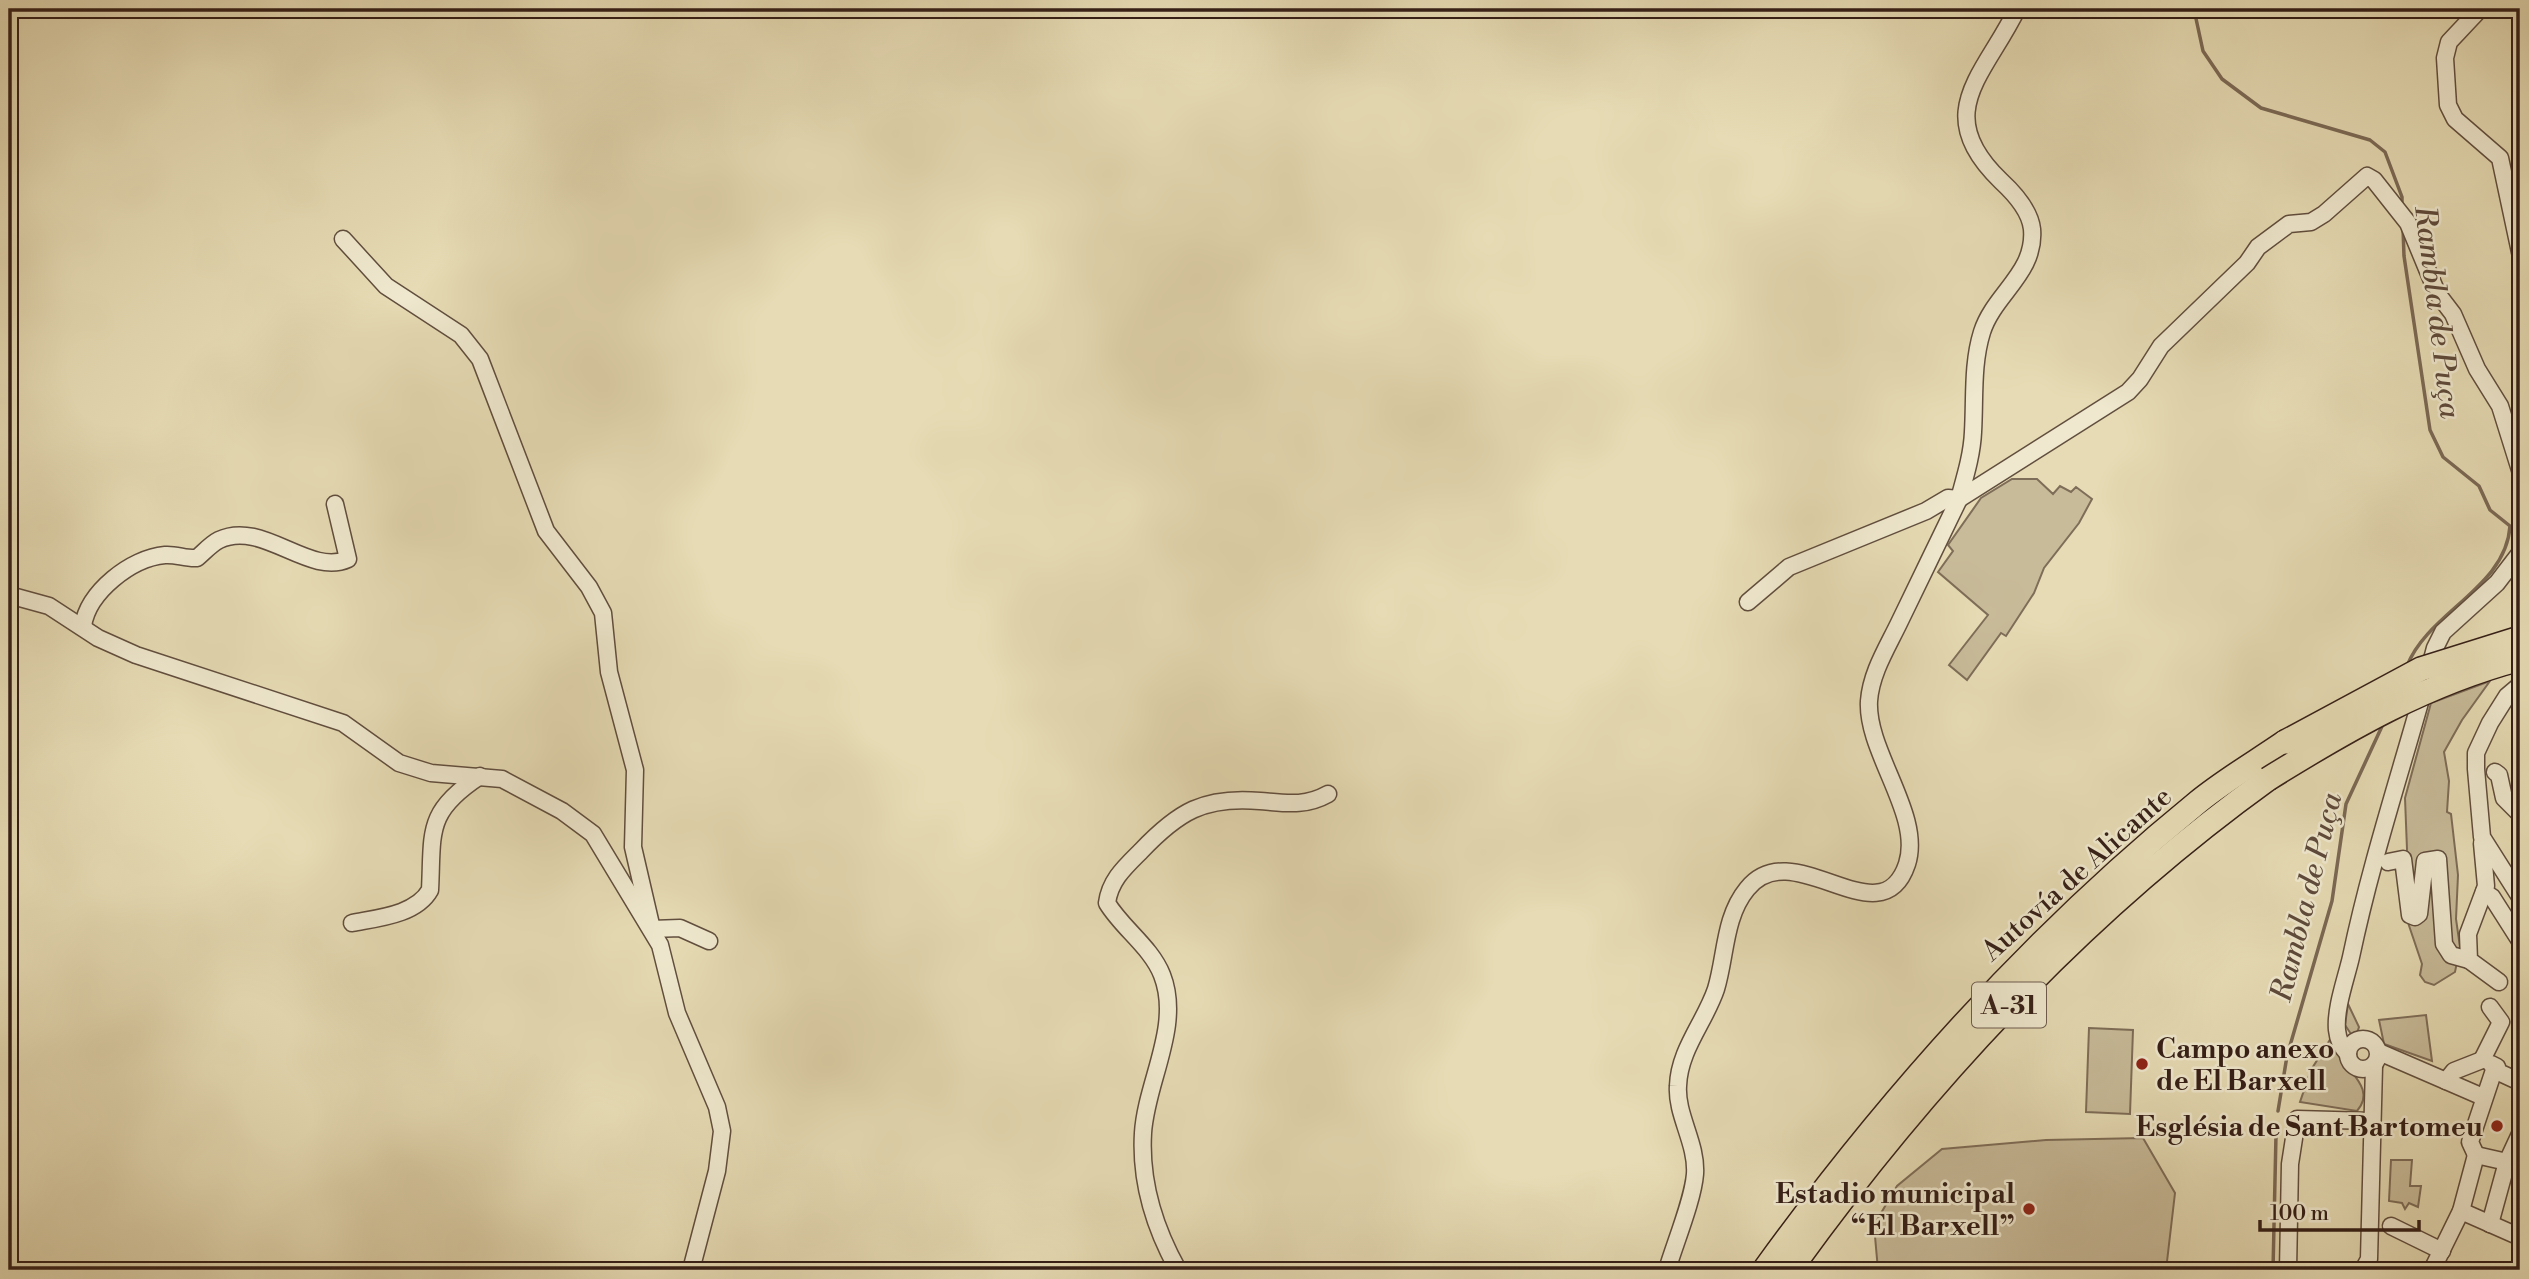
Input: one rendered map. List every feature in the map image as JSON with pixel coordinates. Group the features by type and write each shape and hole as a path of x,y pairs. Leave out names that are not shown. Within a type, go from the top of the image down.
{"highway":[{"name":"Autovía de Alicante","path":"1764,1270 1897,1097 2001,981 2086,897 2200,801 2285,742 2421,669 2520,638"},
{"name":"Autovía de Alicante","path":"1790,1270 1833,1210 2016,996 2115,901 2218,816 2268,779 2341,733 2435,687 2520,659"}],"street":[{"path":"1667,1270 1695,1174 1691,1139 1677,1090 1680,1064 1715,990 1732,915 1747,888 1767,873 1795,870 1871,895 1891,888 1902,877 1908,862 1909,834 1872,724 1869,702 1877,669 1959,499 1968,469 1976,354 1983,328 2023,271 2031,252 2032,227 2024,208 1980,161 1966,118 1974,79 2017,9"},
{"path":"2480,9 2449,42 2445,58 2448,105 2455,119 2500,158 2520,252"},
{"path":"1748,602 1789,567 1926,511 1948,498 1959,499 2128,392 2140,379 2161,346 2247,263 2258,247 2289,224 2311,222 2324,214 2367,176 2374,180 2408,223 2437,293 2453,314 2477,369 2500,406 2520,470"},
{"path":"343,239 386,286 461,335 480,359 546,531 589,587 603,613 609,672 635,770 633,847 652,929 681,1026 717,1107 722,1131 717,1171 691,1270"},
{"path":"83,626 85,611 98,593 135,565 168,554 197,558 220,540 255,536 322,560 341,562 348,559 335,504"},
{"path":"2483,1097 2395,1059 2354,1067 2352,1047 2337,1030 2362,904 2435,648 2443,632 2497,583 2520,552"},
{"path":"9,595 49,606 98,638 136,655 343,723 399,763 431,773 480,776 513,783 562,811 593,834 652,929"},
{"path":"2469,960 2469,934 2484,892 2476,753 2507,696 2520,685"},
{"path":"2495,772 2499,775 2504,798 2520,814"},
{"path":"352,923 404,910 426,898 430,890 431,833 441,810 460,789 480,776"},
{"path":"1178,1270 1161,1239 1148,1202 1144,1167 1143,1131 1168,1004 1162,975 1107,903 1109,885 1170,820 1197,808 1230,799 1283,805 1313,803 1328,794"},
{"path":"2482,837 2519,894 2500,909"},
{"path":"2388,862 2403,859 2410,915 2415,917 2419,914 2425,861 2438,859 2444,944 2451,955 2469,960 2499,982"},
{"path":"2484,892 2500,909 2520,941"},
{"path":"652,929 680,928 709,941"},
{"path":"2432,1270 2460,1211 2476,1155 2470,1142 2501,1022 2490,1007"},
{"path":"2352,1047 2367,1039 2373,1062 2369,1259 2363,1270"},
{"path":"2445,1081 2454,1071 2488,1065 2520,1082"},
{"path":"2288,1270 2290,1164 2297,1119 2371,1121"},
{"path":"2490,1224 2520,1134"},
{"path":"2476,1155 2513,1160"},
{"path":"2460,1211 2520,1237"},
{"path":"2391,1226 2442,1251"}],"shaded area":[{"path":"2012,479 2037,479 2053,494 2060,486 2071,492 2076,487 2092,499 2079,523 2044,568 2034,593 2006,636 2001,633 1967,680 1949,665 1988,615 1938,572 1953,551 1948,545 1981,498"},
{"path":"2490,681 2462,720 2444,752 2449,781 2447,812 2451,814 2458,875 2456,919 2460,947 2455,972 2434,985 2425,982 2420,975 2422,964 2401,902 2407,849 2405,798 2431,703"},
{"path":"2348,1004 2359,1027 2357,1033 2351,1034 2345,1025"},
{"path":"2426,1015 2432,1061 2384,1044 2379,1020"},
{"path":"2089,1028 2133,1030 2130,1114 2086,1112"},
{"path":"2331,1038 2362,1088 2363,1099 2357,1111 2300,1102 2311,1070"},
{"name":"Estadio municipal “El Barxell”","path":"2143,1138 2175,1193 2166,1270 1878,1270 1874,1225 1897,1186 1942,1149 2046,1140"},
{"path":"2391,1160 2412,1160 2410,1186 2421,1186 2418,1207 2409,1203 2405,1209 2402,1203 2389,1201"}],"waterway":[{"name":"Rambla de Puça","path":"2198,9 2195,14 2203,51 2222,79 2261,108 2370,140 2385,152 2402,197 2402,206"},
{"name":"Rambla de Puça","path":"2403,228 2404,256 2430,430 2443,457 2479,486 2490,510 2510,526 2505,548 2495,566 2481,583 2431,630 2417,647 2407,666"},
{"name":"Rambla de Puça","path":"2278,1111 2287,1056 2332,901 2346,804 2384,722"},
{"name":"Rambla de Puça","path":"2273,1270 2276,1135"}],"place":[{"name":"Campo anexo de El Barxell","path":"2142,1064"},
{"name":"Església de Sant Bartomeu","path":"2497,1126"},
{"name":"Estadio municipal “El Barxell”","path":"2029,1209"}]}
